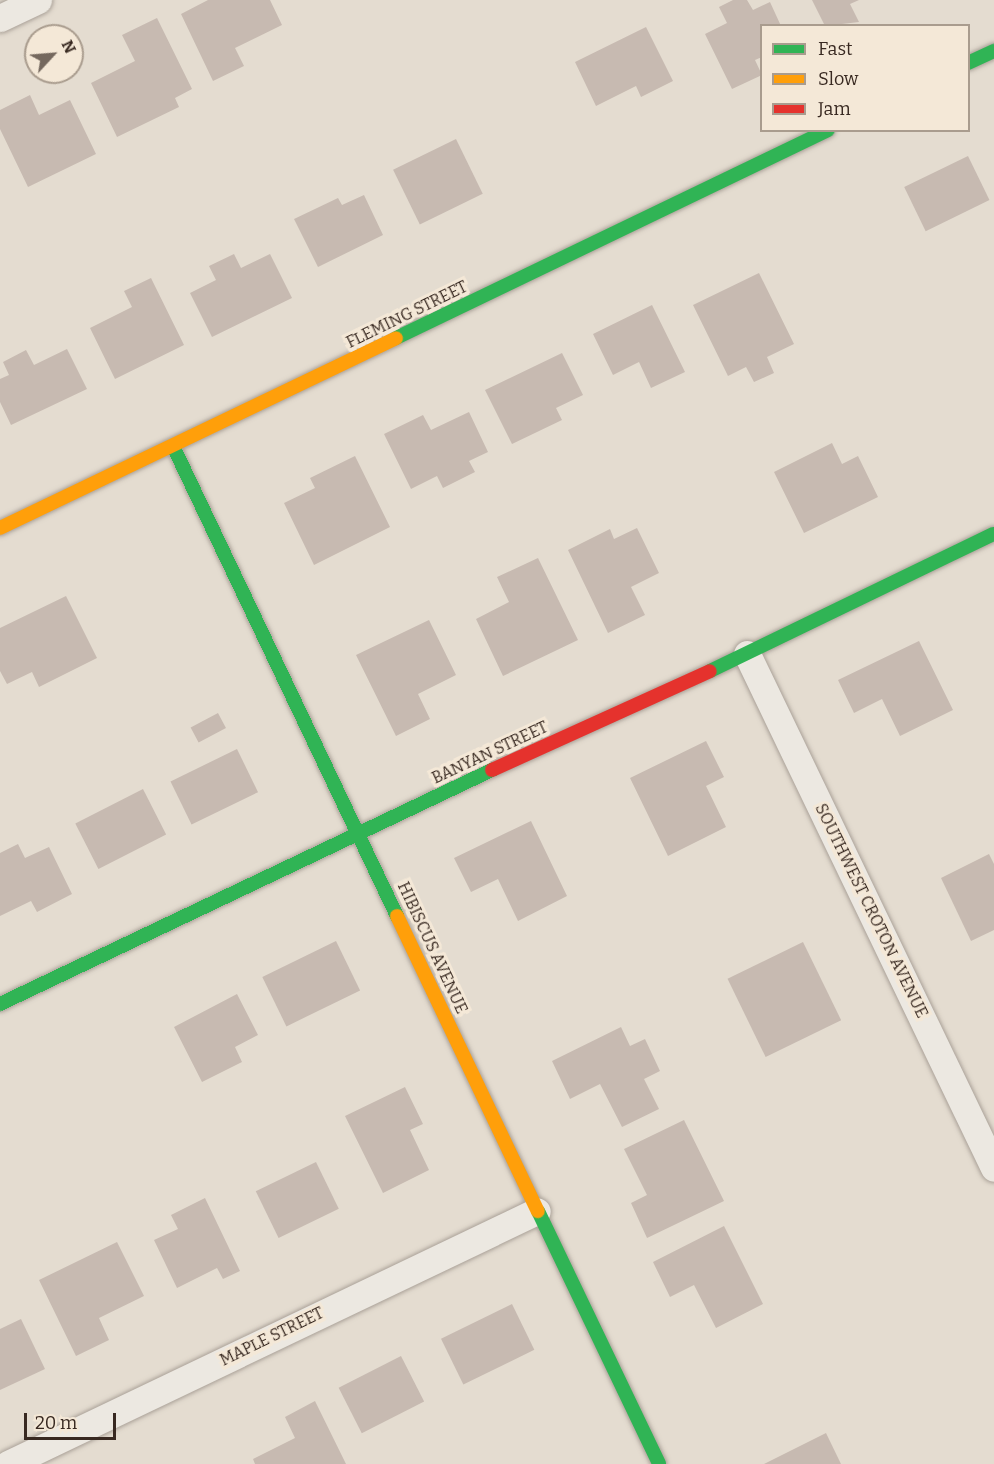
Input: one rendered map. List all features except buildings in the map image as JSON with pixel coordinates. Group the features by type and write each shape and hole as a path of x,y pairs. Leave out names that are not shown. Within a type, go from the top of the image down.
{"street":[{"path":"0,18 38,0"},
{"path":"970,63 994,51"},
{"name":"FLEMING STREET","path":"0,528 824,132"},
{"name":"HIBISCUS AVENUE","path":"173,446 659,1464"},
{"name":"BANYAN STREET","path":"0,1004 358,831 747,654 994,534"},
{"name":"SOUTHWEST CROTON AVENUE","path":"747,654 994,1168"},
{"name":"MAPLE STREET","path":"8,1464 537,1210"}],"traffic: fast":[{"path":"970,62 994,51"},
{"path":"396,338 824,132"},
{"path":"173,446 397,916"},
{"path":"710,671 994,534"},
{"path":"0,1004 492,770"},
{"path":"538,1211 659,1464"}],"traffic: slow":[{"path":"0,528 396,338"},
{"path":"397,916 538,1211"}],"traffic: jam":[{"path":"492,770 710,671"}]}
